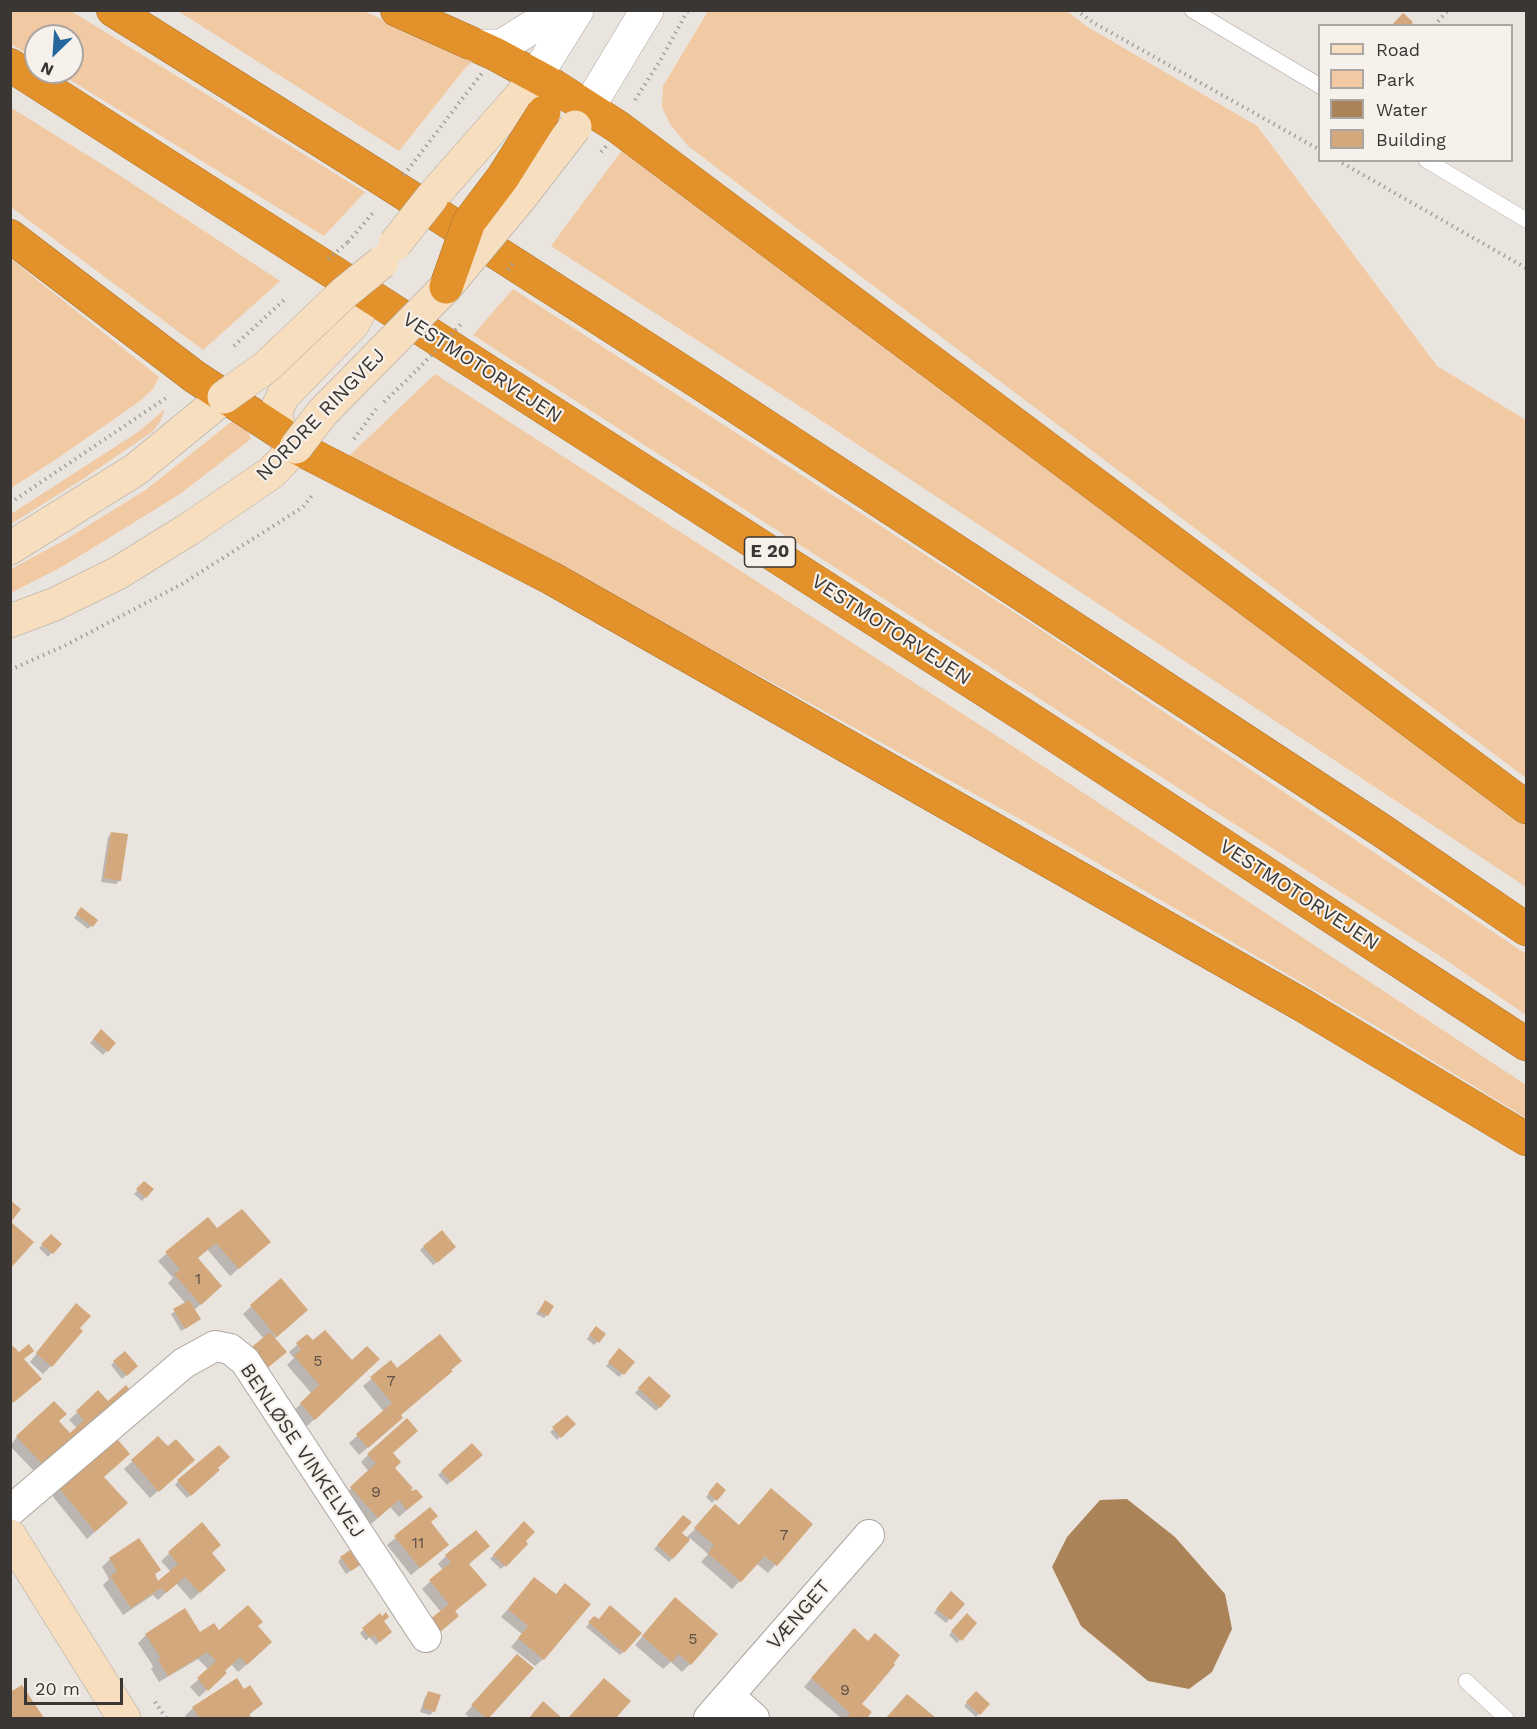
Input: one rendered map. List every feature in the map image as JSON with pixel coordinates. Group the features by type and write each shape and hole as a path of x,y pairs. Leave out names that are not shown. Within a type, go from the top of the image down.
{"highway":[{"path":"113,10 726,400 1351,810 1527,929"},
{"path":"397,10 478,59 582,117 618,127 1527,807"},
{"name":"VESTMOTORVEJEN","path":"10,65 1030,719 1527,1044"},
{"path":"446,287 469,222 503,177 538,93"},
{"path":"10,236 205,370 225,397 289,440 342,456 561,584 1304,1006 1527,1139"}],"main road":[{"path":"289,440 275,413 283,396 353,324 382,262 432,197 538,93"},
{"name":"NORDRE RINGVEJ","path":"10,621 55,604 118,573 179,536 271,472 289,440 322,413 446,287 521,197 582,117"},
{"path":"10,548 135,470 266,367 344,293 382,262"},
{"path":"10,1536 124,1719"}],"street":[{"path":"478,59 537,24 547,10"},
{"path":"538,93 577,10"},
{"name":"NORDRE RINGVEJ","path":"582,117 647,10"},
{"name":"BENLØSE VINKELVEJ","path":"10,1511 183,1363 215,1346 230,1349 245,1361 426,1637"},
{"name":"VÆNGET","path":"709,1719 869,1535"},
{"path":"729,1696 754,1719"}],"lane":[{"path":"1192,10 1318,85"},
{"path":"1429,162 1527,220"},
{"path":"1466,1681 1506,1719"}],"path":[{"path":"618,127 660,61 688,10"},
{"path":"1076,10 1318,149"},
{"path":"1436,24 1448,10"},
{"path":"402,178 478,59"},
{"path":"1342,162 1527,268"},
{"path":"348,242 366,220"},
{"path":"10,503 205,370 287,298"},
{"path":"10,670 66,645 182,584 303,507 375,410 467,317"}],"green space":[{"path":"10,11 71,11 365,192 324,236 77,84 84,84 84,24 24,24 24,52 11,44"},
{"path":"178,11 364,11 457,54 471,63 399,151"},
{"path":"708,11 1067,11 1086,26 1257,126 1437,366 1526,420 1526,778 688,146 670,124 662,107 663,86"},
{"path":"10,107 116,173 280,281 203,350 11,207"},
{"path":"625,146 1526,826 1526,887 810,413 551,246"},
{"path":"11,259 159,377 153,389 140,401 11,488"},
{"path":"513,289 1031,623 1526,954 1526,1015 1437,954 473,335"},
{"path":"435,374 1014,747 1526,1085 1526,1118 1379,1028 1058,840 744,667 349,456"},
{"path":"165,409 160,422 152,432 11,524 11,514 138,432"},
{"path":"231,422 245,424 251,439 180,494 65,565 11,593 11,569 65,540 147,489"}],"water":[{"path":"1127,1499 1175,1537 1225,1594 1232,1629 1212,1672 1189,1689 1148,1681 1081,1626 1052,1567 1067,1537 1100,1500"}],"building":[{"path":"1403,13 1413,22 1412,24 1393,24"},
{"path":"111,832 128,834 121,881 104,878"},
{"path":"81,907 98,920 93,927 76,914"},
{"path":"101,1029 116,1043 108,1052 93,1039"},
{"path":"144,1181 154,1189 146,1198 136,1189"},
{"path":"10,1200 21,1209 11,1222 34,1242 10,1269"},
{"path":"242,1209 271,1242 239,1269 216,1243 198,1258 222,1286 201,1305 174,1274 180,1270 165,1252 208,1217 217,1228"},
{"path":"442,1230 456,1247 437,1263 423,1246"},
{"path":"51,1234 62,1244 53,1254 41,1244"},
{"path":"281,1278 308,1310 277,1337 250,1305"},
{"path":"189,1300 201,1319 185,1329 173,1309"},
{"path":"545,1300 554,1306 548,1316 539,1311"},
{"path":"76,1303 91,1316 80,1328 83,1331 52,1367 36,1353"},
{"path":"596,1326 606,1334 599,1343 589,1335"},
{"path":"325,1330 352,1360 367,1346 380,1359 315,1420 300,1403 319,1385 294,1356 301,1350 296,1343 307,1334 313,1340"},
{"path":"270,1332 287,1352 265,1370 248,1350"},
{"path":"440,1334 462,1361 401,1415 403,1418 368,1448 356,1434 392,1403 370,1377 391,1360 397,1368"},
{"path":"29,1344 34,1351 24,1359 42,1379 13,1403 10,1400 10,1348 13,1346 19,1352"},
{"path":"619,1348 635,1362 624,1375 608,1362"},
{"path":"125,1351 138,1366 127,1376 113,1361"},
{"path":"649,1376 671,1396 660,1408 638,1388"},
{"path":"126,1385 130,1390 91,1427 88,1425 44,1466 16,1436 54,1401 67,1414 59,1421 70,1433 84,1420 76,1411 98,1390 108,1401"},
{"path":"567,1415 576,1424 561,1438 552,1427"},
{"path":"407,1418 418,1431 393,1453 401,1462 395,1468 413,1488 411,1490 416,1489 423,1497 407,1510 399,1500 378,1518 350,1487 376,1463 367,1454"},
{"path":"113,1434 130,1454 104,1477 128,1503 95,1532 56,1484"},
{"path":"158,1436 168,1446 176,1439 195,1460 159,1492 131,1460"},
{"path":"472,1443 483,1455 451,1482 441,1471"},
{"path":"219,1445 230,1457 218,1468 220,1470 191,1496 177,1480"},
{"path":"717,1482 726,1490 717,1501 708,1493"},
{"path":"771,1488 813,1524 777,1566 765,1556 741,1582 708,1553 714,1545 694,1528 715,1504 739,1525"},
{"path":"430,1507 438,1516 431,1522 449,1545 420,1568 394,1536"},
{"path":"683,1515 692,1522 682,1533 690,1540 673,1559 657,1545"},
{"path":"524,1521 535,1532 526,1541 528,1544 506,1567 493,1555"},
{"path":"202,1522 221,1545 212,1553 226,1570 200,1593 185,1577 166,1593 161,1588 131,1608 110,1576 117,1571 109,1558 139,1538 161,1570 155,1574 158,1581 178,1564 168,1552"},
{"path":"476,1530 490,1546 469,1564 487,1585 455,1611 459,1616 439,1633 429,1620 449,1604 429,1580 451,1562 445,1555"},
{"path":"350,1550 360,1565 351,1571 340,1557"},
{"path":"534,1577 556,1594 565,1583 591,1604 544,1660 518,1638 528,1626 508,1609"},
{"path":"951,1591 965,1604 951,1620 936,1609"},
{"path":"675,1597 718,1634 691,1665 679,1654 672,1662 642,1636"},
{"path":"248,1605 263,1622 258,1626 272,1642 247,1665 240,1657 208,1691 197,1678 216,1661 207,1652 168,1676 158,1660 161,1658 145,1634 185,1608 200,1632 214,1623 219,1630"},
{"path":"610,1605 642,1633 624,1653 588,1622 594,1616 599,1619"},
{"path":"386,1612 389,1617 384,1621 392,1632 380,1642 374,1635 370,1638 362,1628 380,1613 382,1616"},
{"path":"967,1613 977,1623 962,1641 951,1631"},
{"path":"854,1628 868,1641 875,1633 900,1655 895,1665 862,1704 872,1712 867,1718 845,1718 850,1713 811,1678"},
{"path":"517,1654 534,1668 489,1718 486,1718 471,1705"},
{"path":"237,1678 244,1689 250,1685 263,1704 249,1714 252,1718 199,1718 192,1707"},
{"path":"604,1678 631,1701 616,1718 568,1718"},
{"path":"22,1685 44,1718 10,1718 10,1692"},
{"path":"428,1691 441,1695 435,1712 423,1708"},
{"path":"976,1691 990,1704 980,1715 966,1702"},
{"path":"907,1694 936,1718 886,1718"},
{"path":"543,1701 562,1718 529,1718"}]}
